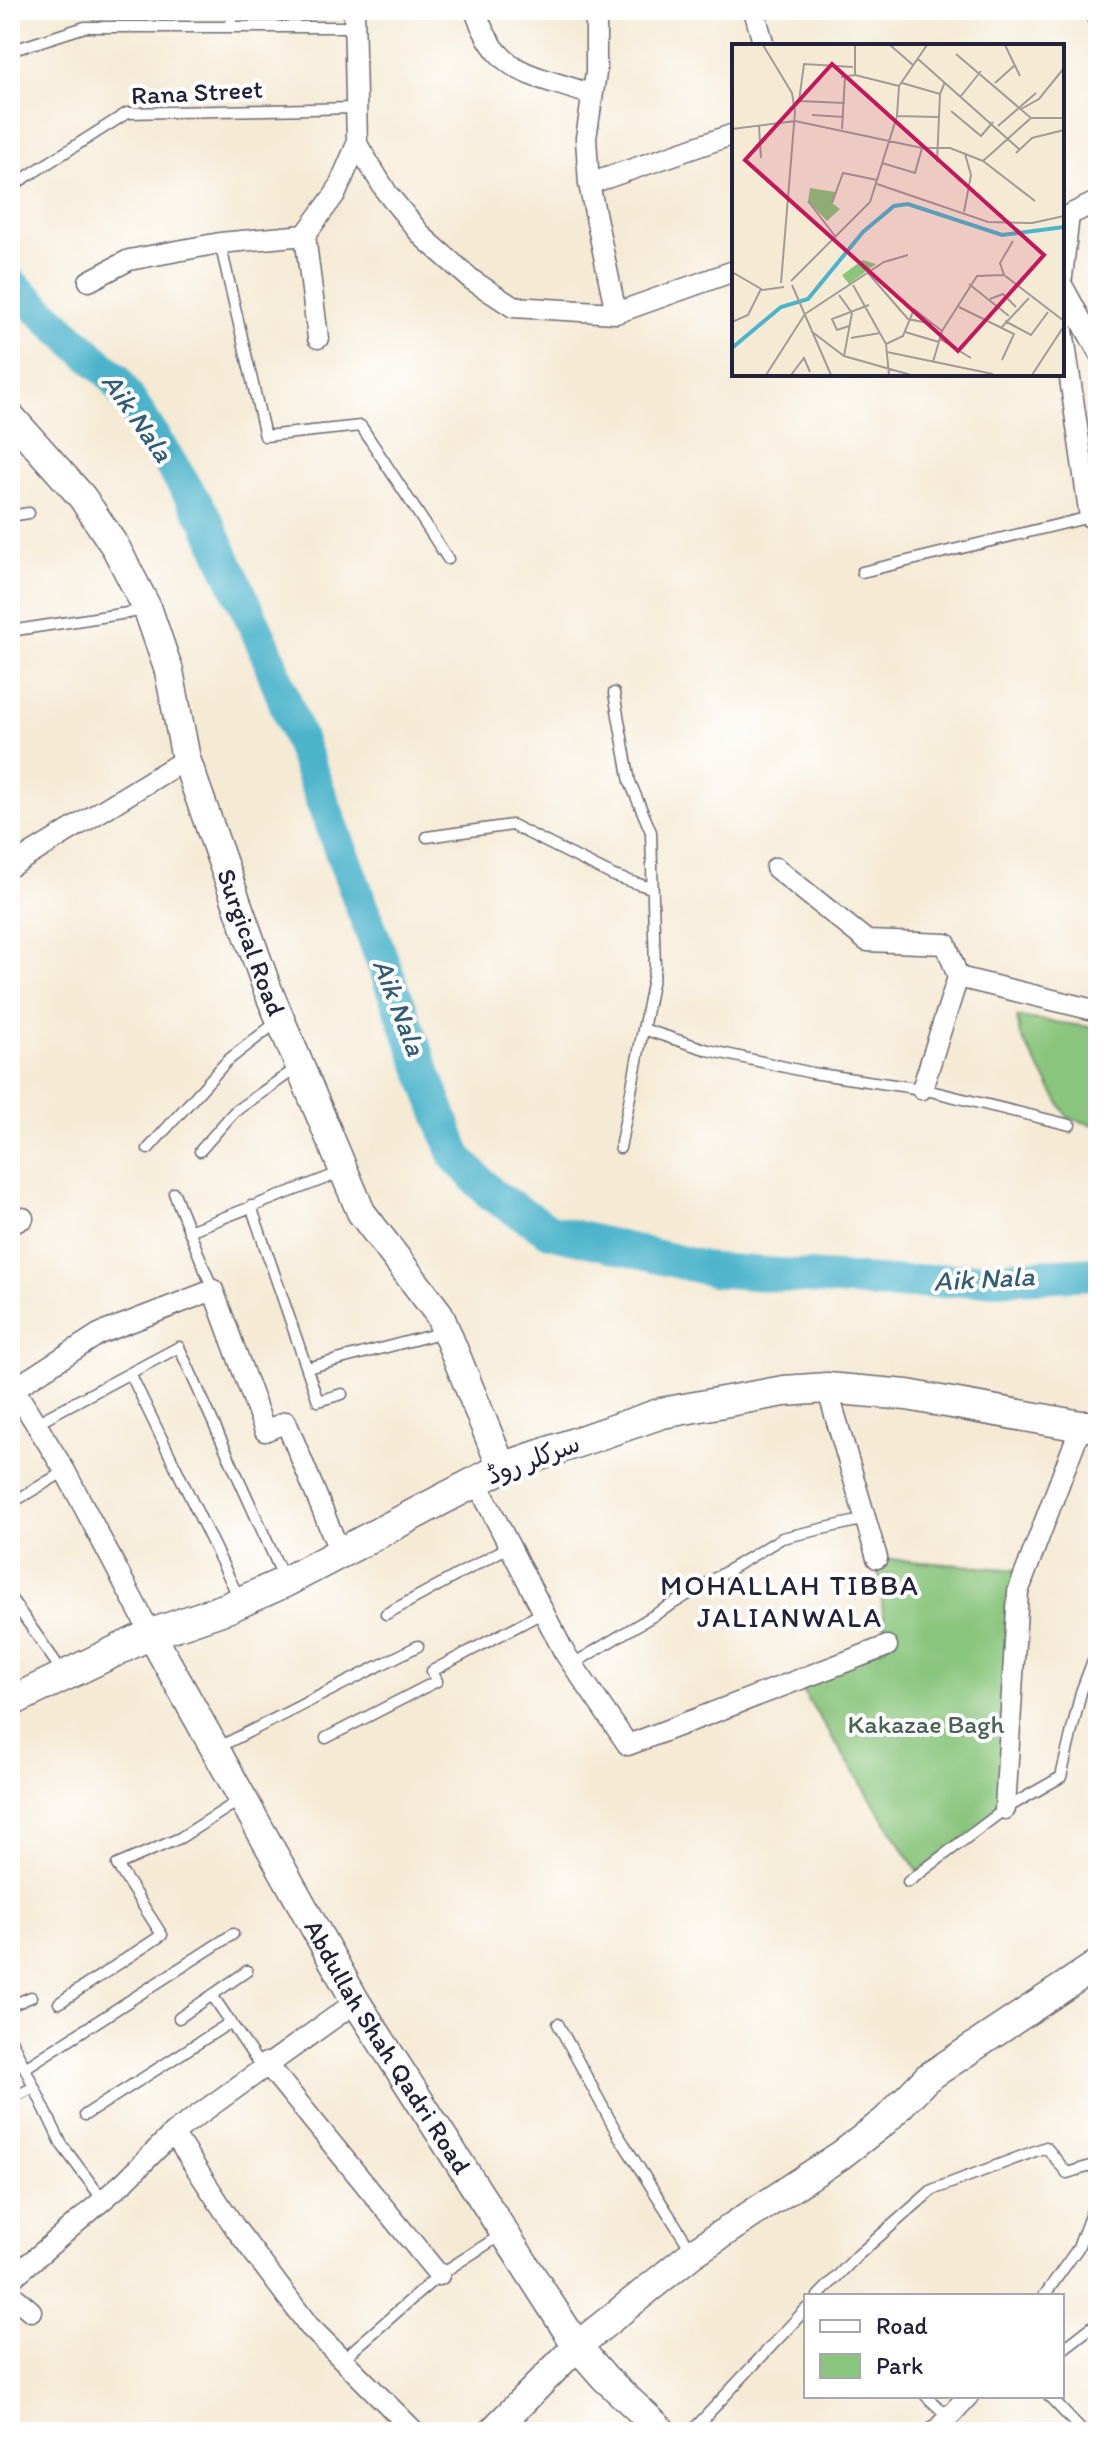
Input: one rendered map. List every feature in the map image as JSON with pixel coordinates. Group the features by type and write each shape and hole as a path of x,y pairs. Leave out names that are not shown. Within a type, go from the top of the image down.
{"main road":[{"name":"سرکلر روڈ","path":"10,1702 151,1634 241,1602 285,1582 489,1475 662,1413 784,1391 827,1388 907,1395 1089,1426"}],"street":[{"path":"475,10 483,35 506,64 592,95"},
{"path":"596,10 596,73 586,138 589,184 616,313"},
{"path":"754,10 763,44"},
{"path":"1095,10 1098,19"},
{"path":"318,338 305,235 336,193 357,144 354,18"},
{"path":"589,184 732,135"},
{"path":"357,144 387,193 423,237 472,280 513,307 616,313 732,272"},
{"path":"1064,245 1066,213 1098,201"},
{"path":"89,281 129,260 220,243 305,235"},
{"path":"1064,289 1098,351"},
{"path":"1064,335 1094,517"},
{"name":"Surgical Road","path":"10,416 82,497 116,548 148,610 169,671 186,759 280,1020 361,1212 439,1314 489,1475"},
{"path":"10,867 186,759"},
{"path":"776,868 867,941 946,944 958,977 922,1089"},
{"path":"958,977 1098,1011"},
{"path":"151,1634 65,1471 12,1385 99,1334 213,1290 265,1431 286,1422 341,1555"},
{"path":"827,1388 877,1558"},
{"path":"1005,1809 1018,1592 1089,1426"},
{"path":"489,1475 510,1546 573,1664 628,1745 887,1646"},
{"name":"Abdullah Shah Qadri Road","path":"151,1634 356,2002 577,2346 646,2427"},
{"path":"492,2432 577,2346 693,2253 841,2155 885,2121 927,2078 1098,1964"},
{"path":"10,2280 125,2181 173,2133 356,2002"},
{"path":"264,2065 439,2275"},
{"path":"173,2133 245,2241 309,2326 415,2432"},
{"path":"10,2293 31,2311"},
{"path":"942,2425 966,2398"}],"lane":[{"path":"231,27 232,10"},
{"path":"10,51 85,27 231,27 354,18"},
{"name":"Rana Street","path":"12,186 127,113 355,108"},
{"path":"220,243 265,436 361,426 448,559"},
{"path":"10,516 29,513"},
{"path":"862,572 1094,517"},
{"path":"10,631 148,610"},
{"path":"614,693 630,782 651,832 655,968 620,1148"},
{"path":"427,837 512,825 614,876 651,888"},
{"path":"148,1149 227,1061 280,1020"},
{"path":"643,1029 708,1050 812,1073 922,1089 1070,1125"},
{"path":"200,1151 234,1112 300,1066"},
{"path":"189,1231 343,1171"},
{"path":"174,1193 213,1290"},
{"path":"251,1206 318,1401 342,1394"},
{"path":"307,1368 446,1331"},
{"path":"36,1423 179,1347 285,1582"},
{"path":"130,1373 241,1602"},
{"path":"10,1504 65,1471"},
{"path":"573,1664 782,1538 866,1519"},
{"path":"386,1614 510,1546"},
{"path":"10,1597 65,1676"},
{"path":"326,1738 437,1681 432,1671 544,1612"},
{"path":"215,1749 418,1646"},
{"path":"908,1882 1005,1809 1061,1777 1081,1692 1098,1647"},
{"path":"59,2003 162,1935 117,1865 180,1838 243,1798"},
{"path":"25,2068 233,1934"},
{"path":"179,2018 247,1971"},
{"path":"212,1995 264,2065"},
{"path":"10,2006 31,1997"},
{"path":"85,2115 231,2022"},
{"path":"558,2024 617,2133 693,2253"},
{"path":"10,2037 62,2145 98,2193"},
{"path":"10,2099 34,2087"},
{"path":"820,2294 857,2256 932,2190 1046,2147 1067,2173 1094,2165 1098,2167"},
{"path":"1045,2294 1078,2248 1095,2212 1098,2194"},
{"path":"342,2360 439,2275 506,2232"},
{"path":"691,2432 804,2311"},
{"path":"1064,2348 1098,2322"},
{"path":"927,2398 942,2425"},
{"path":"1051,2398 1083,2432"}],"green space":[{"path":"1017,1017 1098,1028 1098,1126 1068,1118 1020,1035"},
{"name":"Kakazae Bagh","path":"877,1558 1027,1571 1005,1809 918,1872 798,1684 887,1646"}],"waterway":[{"name":"Aik Nala","path":"10,283 115,378 206,519 264,646 456,1157 492,1195 550,1231 713,1270 890,1283 1098,1273"}],"district":[{"name":"MOHALLAH TIBBA JALIANWALA","path":"790,1601"}]}
